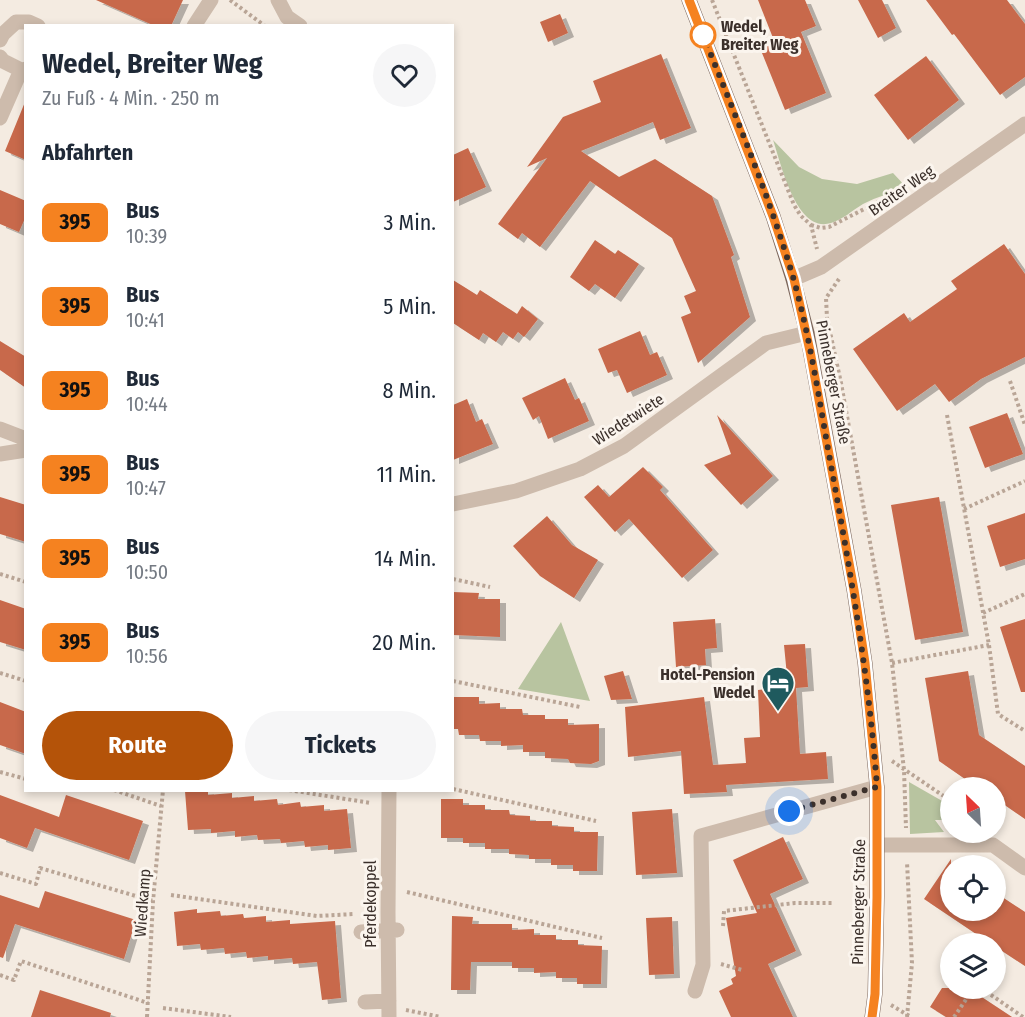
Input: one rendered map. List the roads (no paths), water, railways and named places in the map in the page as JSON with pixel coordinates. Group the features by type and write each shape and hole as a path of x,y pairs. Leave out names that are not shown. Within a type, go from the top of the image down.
{"main road":[{"name":"Pinneberger Straße","path":"689,0 769,205 794,279 807,333 854,590 865,663 877,787 875,994 872,1017"}],"street":[{"path":"195,24 211,0"},
{"path":"278,0 287,18 297,24"},
{"path":"0,40 16,22 33,24"},
{"path":"0,57 3,61 23,70 0,118"},
{"name":"Breiter Weg","path":"794,279 821,267 1025,124"},
{"name":"Wiedetwiete","path":"454,504 516,491 580,469 624,446 766,343 807,333"},
{"path":"0,429 24,438"},
{"path":"0,454 24,450"},
{"path":"695,991 703,965 701,836 877,787"},
{"name":"Pferdekoppel","path":"389,798 387,912 393,930 389,1008"},
{"path":"877,845 993,845 1025,868"},
{"path":"361,932 393,930"},
{"path":"365,1002 389,1008"}],"place":[{"name":"Wedel, Breiter Weg","path":"703,35"},
{"name":"Hotel-Pension Wedel","path":"778,712"}]}
